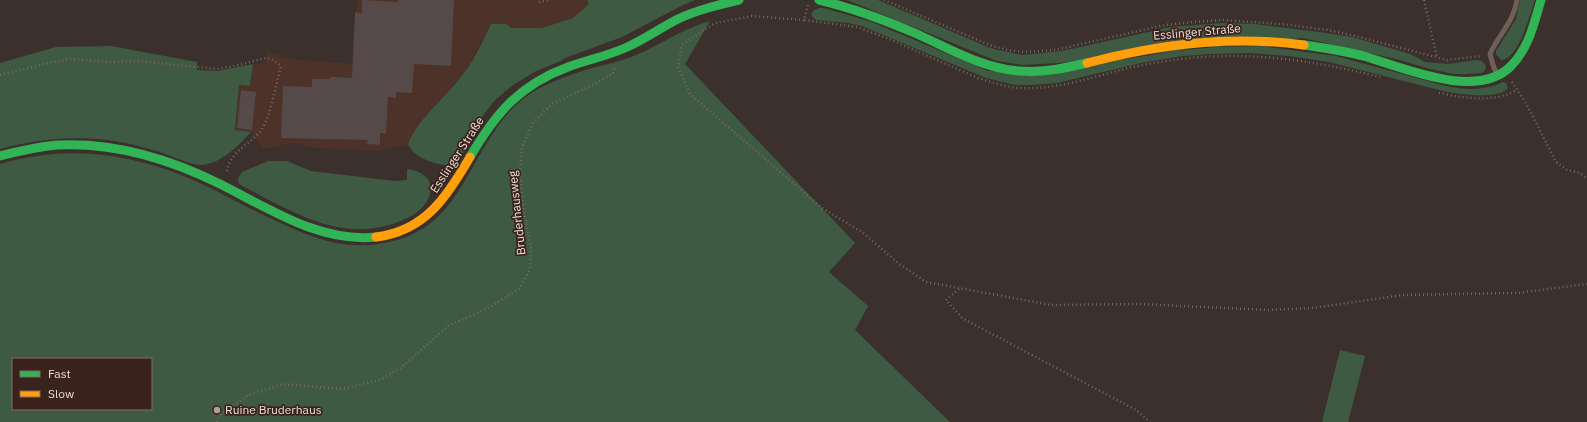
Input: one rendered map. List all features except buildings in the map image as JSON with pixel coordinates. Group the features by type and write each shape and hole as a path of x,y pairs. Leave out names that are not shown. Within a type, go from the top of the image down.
{"main road":[{"name":"Esslinger Straße","path":"0,156 36,147 60,146 102,146 137,152 204,177 311,228 335,235 352,237 382,236 396,233 415,225 427,217 435,209 454,185 492,122 513,98 551,74 620,50 680,18 702,9 739,0"},
{"name":"Esslinger Straße","path":"818,0 841,5 884,20 982,63 1005,69 1028,72 1051,70 1169,45 1215,40 1238,40 1284,42 1327,48 1351,53 1437,77 1458,81 1480,81 1498,76 1511,67 1525,48 1541,0"}],"lane":[{"path":"1498,76 1490,54 1509,25 1516,10 1517,0"}],"path":[{"path":"539,2 549,0"},
{"path":"804,20 809,0"},
{"path":"1424,0 1437,58"},
{"path":"1384,78 1346,68 1296,59 1249,55 1179,59 1154,63 1052,86 1018,88 992,83 978,78 889,39 857,27 804,20 752,16 715,23 682,45 678,67 690,94 822,208 862,232 898,263 926,282 1052,305 1140,304 1268,310 1313,308 1403,295 1517,293 1587,284"},
{"name":"Bruderhausweg","path":"217,422 219,416 248,395 283,384 340,389 380,380 402,368 448,326 492,306 519,289 530,269 531,248 524,213 520,170 522,148 532,123 552,104 593,85 613,73 615,67 611,53"},
{"path":"0,75 70,59 110,62 139,61 217,69 266,58 271,59 281,66 264,125 257,134 229,161 227,174"},
{"path":"1437,93 1465,98 1490,98 1509,95 1516,90 1526,103 1556,162 1567,170 1580,173 1587,179"},
{"path":"960,289 946,300 962,318 1136,410 1150,422"}],"shaded area":[{"path":"357,0 587,0 589,4 573,18 542,28 511,28 491,24 464,74 425,116 408,144 378,151 317,148 292,143 263,149 251,132 235,130 239,85 250,86 253,64 265,63 267,52 290,59 352,64"}],"green space":[{"path":"587,0 695,0 622,37 565,58 536,71 513,85 496,99 484,114 460,159 453,164 447,165 434,163 421,157 411,149 408,144 419,124 468,68 491,24 507,24 511,28 542,28 573,18 589,4"},
{"path":"847,0 878,0 990,48 1022,55 1062,51 1171,27 1222,23 1255,24 1352,37 1410,54 1425,62 1448,64 1476,60 1482,61 1486,66 1482,73 1453,74 1396,59 1303,38 1057,63 1023,65 997,61"},
{"path":"1520,0 1535,0 1527,26 1518,45 1513,53 1507,58 1501,60 1496,54 1496,51 1516,19"},
{"path":"824,8 872,22 988,71 1132,58 1200,47 1261,46 1336,56 1446,86 1475,89 1489,87 1503,82 1506,83 1508,88 1503,92 1488,95 1453,93 1329,62 1289,56 1250,53 1182,56 1141,63 1057,83 1015,85 986,78 862,26 816,20 811,15 814,10"},
{"path":"710,21 685,64 855,243 829,272 868,306 855,330 950,422 0,422 0,164 52,154 77,153 128,159 153,165 202,184 308,235 335,243 349,245 378,244 403,238 423,229 439,216 452,201 501,122 516,105 530,94 553,82 585,70 624,60 682,32"},
{"path":"111,46 197,62 197,70 218,71 253,64 250,86 239,85 235,130 251,132 229,153 216,161 202,165 191,163 142,147 104,140 69,138 34,142 0,149 0,63 56,47"},
{"path":"268,161 287,161 311,171 395,181 407,180 407,169 425,176 429,181 431,188 430,195 421,209 400,222 370,229 340,228 295,213 239,184 238,178 242,172"},
{"path":"1340,350 1365,356 1348,422 1322,422"}],"traffic: fast":[{"path":"470,157 499,114 522,92 551,74 625,48 685,16 739,0"},
{"path":"819,0 881,19 967,57 993,66 1020,71 1046,71 1087,63"},
{"path":"1304,45 1359,55 1441,79 1480,81 1497,76 1511,66 1517,59 1527,43 1541,0"},
{"path":"0,156 28,149 57,145 99,146 120,149 161,160 201,175 276,213 315,229 335,235 376,237"}],"traffic: slow":[{"path":"1087,63 1114,56 1168,46 1195,43 1249,41 1304,45"},
{"path":"376,237 408,228 433,210 452,186 470,157"}],"place":[{"name":"Ruine Bruderhaus","path":"217,410"}]}
